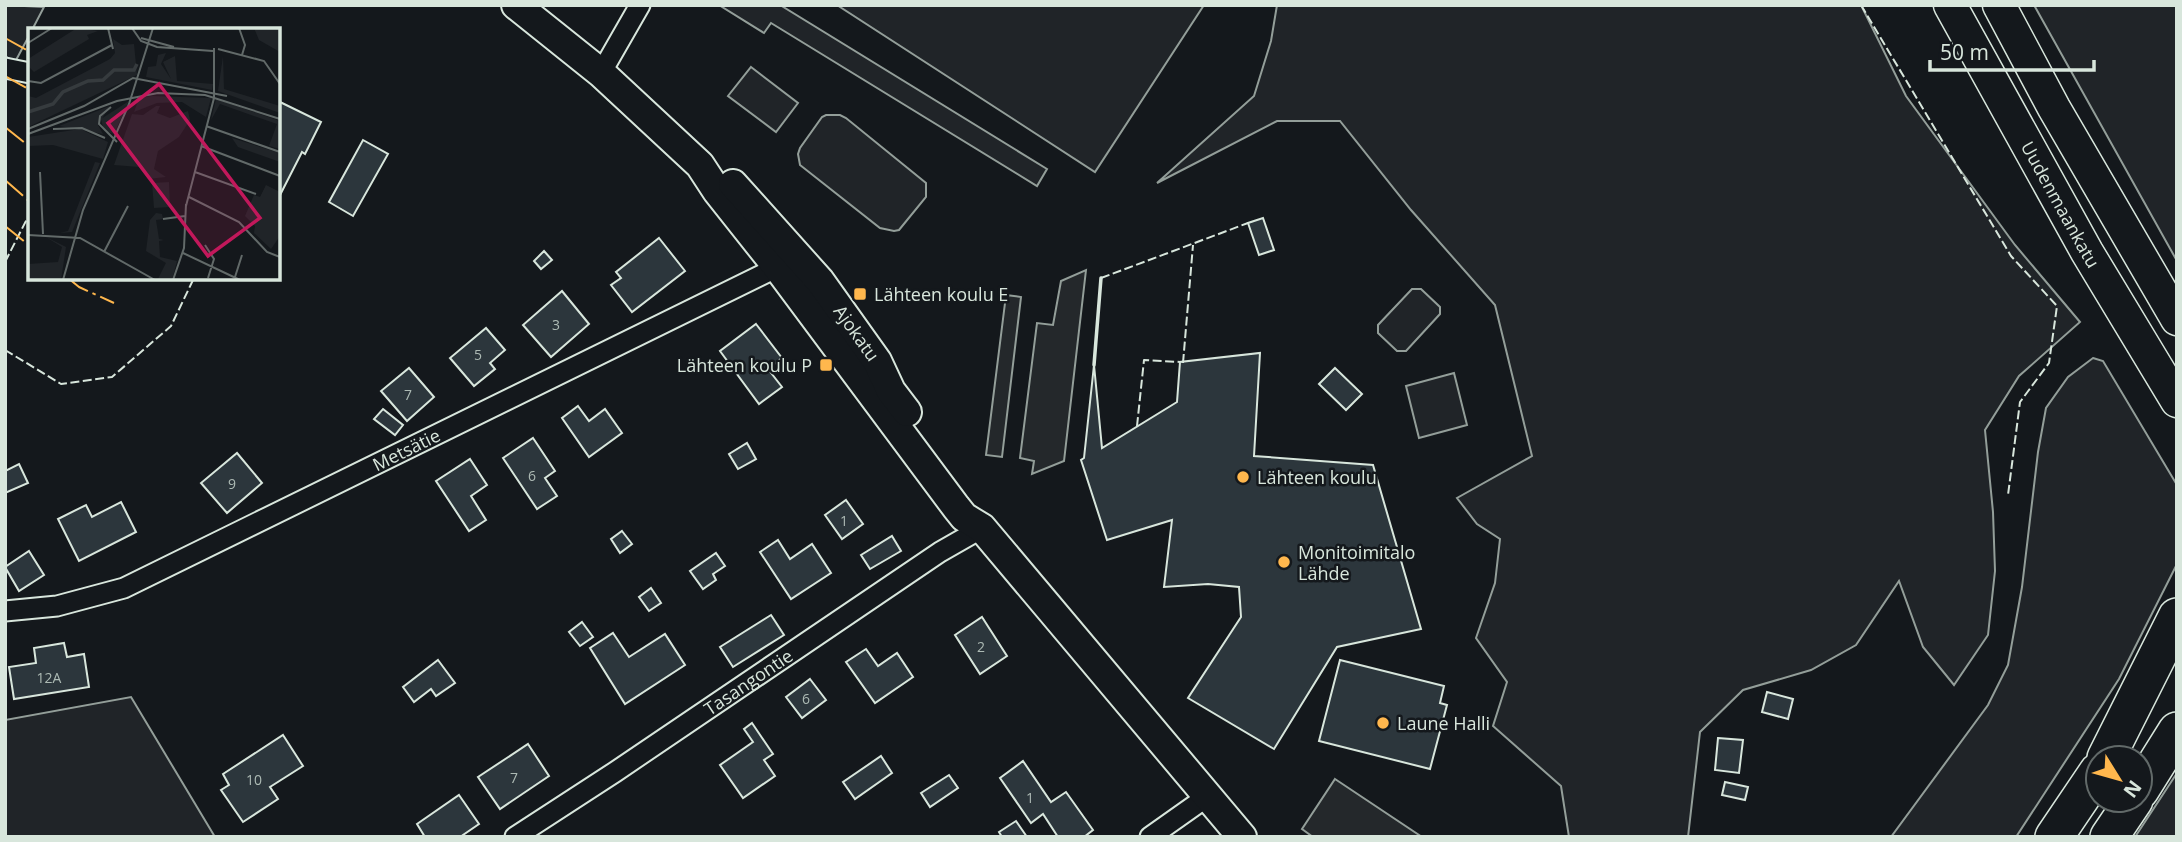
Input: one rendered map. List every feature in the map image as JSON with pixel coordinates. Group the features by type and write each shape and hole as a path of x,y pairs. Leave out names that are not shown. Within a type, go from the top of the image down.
{"highway":[{"path":"2114,744 2177,617"},
{"path":"2115,744 2177,640"},
{"path":"2154,768 2177,731"},
{"path":"2054,837 2084,793"},
{"path":"2109,837 2125,814"}],"main road":[{"name":"Uudenmaankatu","path":"1950,5 2087,252 2177,401"},
{"path":"1999,5 2061,120 2177,319"}],"street":[{"name":"Ajokatu","path":"516,5 601,73 700,166 717,191 788,262 820,281 877,361 891,391 978,508 982,528 1242,837"},
{"path":"601,73 639,5"},
{"path":"5,68 28,74"},
{"name":"Metsätie","path":"5,611 57,606 124,588 788,262"},
{"name":"Tasangontie","path":"515,837 940,552 982,528"},
{"path":"1150,837 1208,796"}],"shaded area":[{"path":"5,5 44,7 33,28 28,28 28,38 15,62 5,56"},
{"path":"719,5 780,5 1047,169 1037,186 771,23 764,33"},
{"path":"837,5 1204,5 1095,172"},
{"path":"1277,5 1861,5 1906,96 2015,245 2080,322 2019,376 1985,430 1993,512 1995,571 1988,635 1954,685 1923,647 1899,581 1856,645 1811,670 1743,690 1700,732 1688,837 1569,837 1561,786 1493,726 1507,682 1476,638 1495,583 1500,539 1477,524 1457,498 1532,456 1495,305 1411,210 1340,121 1277,121 1157,183 1254,96 1271,41"},
{"path":"2034,5 2177,5 2177,261"},
{"path":"751,67 798,103 776,132 728,96"},
{"path":"826,115 846,118 926,183 926,197 899,230 880,228 800,165 800,148"},
{"path":"1086,270 1064,461 1032,474 1034,461 1020,458 1037,323 1053,325 1061,281"},
{"path":"1412,289 1421,289 1440,307 1440,314 1406,351 1397,351 1378,333 1378,325"},
{"path":"1006,295 1021,297 1002,457 986,455"},
{"path":"2093,358 2103,361 2177,485 2177,564 2119,679 2016,837 1891,837 1988,705 2008,665 2022,587 2046,408 2068,377"},
{"path":"1454,373 1467,425 1419,438 1406,386"},
{"path":"131,697 215,837 5,837 5,720"},
{"path":"2177,773 2177,837 2135,837 2150,814 2154,814 2154,808"},
{"path":"1335,779 1422,837 1313,837 1302,829"}],"building":[{"path":"280,102 321,122 305,154 302,152 280,195"},
{"path":"363,140 388,154 353,216 329,202"},
{"path":"1263,218 1274,250 1259,255 1248,223"},
{"path":"659,238 685,271 632,312 611,285 621,278 616,272"},
{"path":"544,251 552,260 541,269 534,261"},
{"path":"562,291 589,324 551,357 523,325"},
{"path":"756,324 782,358 768,369 782,387 759,404 720,351"},
{"path":"486,328 505,350 490,363 495,369 474,386 450,358"},
{"name":"Monitoimitalo Lähde","path":"1260,353 1254,456 1373,465 1421,629 1337,647 1274,749 1188,698 1241,617 1239,587 1208,584 1164,587 1172,520 1107,540 1081,460 1084,458 1094,365 1102,448 1177,402 1180,362"},
{"path":"409,368 434,397 407,421 381,391"},
{"path":"1335,368 1362,394 1346,410 1319,384"},
{"path":"578,406 589,421 605,409 622,433 589,457 562,418"},
{"path":"383,409 403,425 395,435 374,419"},
{"path":"533,438 555,471 545,478 557,496 537,509 503,458"},
{"path":"747,443 756,459 738,469 729,454"},
{"path":"237,453 262,483 227,513 201,483"},
{"path":"470,459 487,485 471,496 486,520 469,531 436,481"},
{"path":"19,464 28,483 5,493 5,471"},
{"path":"846,500 863,524 842,539 825,515"},
{"path":"121,502 136,532 79,561 58,519 86,505 92,517"},
{"path":"622,531 632,544 620,553 611,539"},
{"path":"892,536 901,551 870,569 861,555"},
{"path":"778,540 790,559 812,544 831,573 791,599 760,552"},
{"path":"29,551 44,575 19,591 5,567"},
{"path":"716,553 725,566 713,574 716,580 703,589 690,571"},
{"path":"651,588 661,603 649,611 639,597"},
{"path":"771,615 784,635 733,667 720,647"},
{"path":"982,617 1007,656 980,674 955,635"},
{"path":"582,622 593,637 580,646 569,632"},
{"path":"613,633 629,657 665,634 685,665 625,704 590,648"},
{"path":"64,643 67,657 84,654 89,687 14,699 9,667 36,663 34,648"},
{"path":"866,649 878,666 897,653 913,677 875,703 846,662"},
{"path":"438,660 455,683 436,696 431,689 414,702 403,687"},
{"name":"Laune Halli","path":"1340,660 1444,686 1440,703 1447,705 1430,769 1319,741"},
{"path":"810,679 826,700 802,718 786,697"},
{"path":"1767,692 1793,699 1788,719 1762,712"},
{"path":"752,723 773,754 764,760 775,776 743,798 720,765 753,742 744,729"},
{"path":"283,735 303,766 270,787 278,799 243,822 221,790 229,785 223,774"},
{"path":"1718,738 1743,740 1739,773 1715,770"},
{"path":"528,744 549,776 500,809 478,777"},
{"path":"881,756 892,773 855,799 843,782"},
{"path":"1023,761 1051,802 1066,792 1093,830 1084,837 1058,837 1043,814 1031,823 1000,778"},
{"path":"949,775 958,788 930,807 921,793"},
{"path":"1725,782 1748,787 1745,800 1722,795"},
{"path":"459,795 479,824 460,837 425,837 417,824"},
{"path":"1016,821 1027,837 1002,837 999,832"}],"fence":[{"path":"1861,5 2011,256 2057,306 2049,363 2020,402 2008,495"},
{"path":"5,262 28,217"},
{"path":"1101,278 1248,223"},
{"path":"1183,363 1193,245"},
{"path":"5,350 61,384 112,377 171,326 193,280"},
{"path":"1137,426 1144,360 1180,362"}],"wall":[{"path":"1094,365 1101,278"}],"power":[{"path":"5,38 28,51"},
{"path":"5,76 28,89"},
{"path":"5,127 28,145"},
{"path":"5,180 28,200"},
{"path":"5,226 28,244"},
{"path":"70,280 79,287 114,303"}],"place":[{"name":"Lähteen koulu E","path":"860,294"},
{"name":"Lähteen koulu P","path":"826,365"},
{"name":"Lähteen koulu","path":"1243,477"},
{"name":"Monitoimitalo Lähde","path":"1284,562"},
{"name":"Laune Halli","path":"1383,723"}]}
